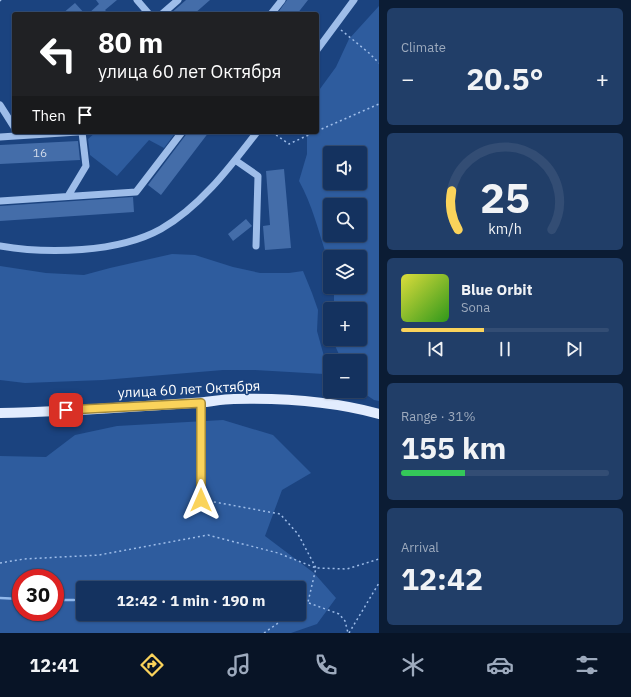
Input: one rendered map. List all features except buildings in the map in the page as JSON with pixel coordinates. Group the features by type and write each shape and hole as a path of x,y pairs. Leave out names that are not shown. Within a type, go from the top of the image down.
{"main road":[{"name":"улица 60 лет Октября","path":"0,413 201,403 233,399 270,399 330,404 379,414"}],"street":[{"path":"137,0 147,12"},
{"path":"164,12 178,0"},
{"path":"273,12 282,0"},
{"path":"319,47 354,0"},
{"path":"0,105 12,125"},
{"path":"0,137 18,134"},
{"path":"68,196 86,166 82,134"},
{"path":"0,201 136,192 180,134"},
{"path":"0,246 21,250 86,248 114,245 142,237 161,228 188,209 212,188 254,134"},
{"path":"235,160 258,176 256,246"},
{"path":"201,403 201,500"}],"path":[{"path":"335,26 369,53 379,63"},
{"path":"319,131 379,104"},
{"path":"275,134 289,144 312,134"},
{"path":"201,500 280,514 298,534 316,568 308,602 339,614 345,621 349,633"},
{"path":"0,563 24,559 99,555 208,535 278,553 316,568 347,569 379,560"},
{"path":"349,633 379,583"},
{"path":"264,633 281,621"}],"shaded area":[{"path":"379,6 379,401 374,400 367,395 367,354 339,354 335,346 367,346 367,302 334,302 334,294 367,294 367,250 325,250 313,212 299,181 307,154 307,134 319,134 319,90 336,67 349,39"},
{"path":"94,134 174,134 164,148 149,140 117,176 90,155 88,139"},
{"path":"172,254 195,255 233,267 260,273 289,273 303,271 318,310 317,331 323,354 323,374 255,370 223,370 103,380 25,383 0,380 0,266 46,273 84,275"},
{"path":"223,420 273,435 311,473 282,490 265,536 314,573 336,598 317,624 291,633 0,633 0,456 46,457 75,435 117,426"}],"waterway":[{"path":"0,598 12,599"},
{"path":"64,600 74,600"}],"route":[{"path":"66,410 201,403 201,500"}]}
